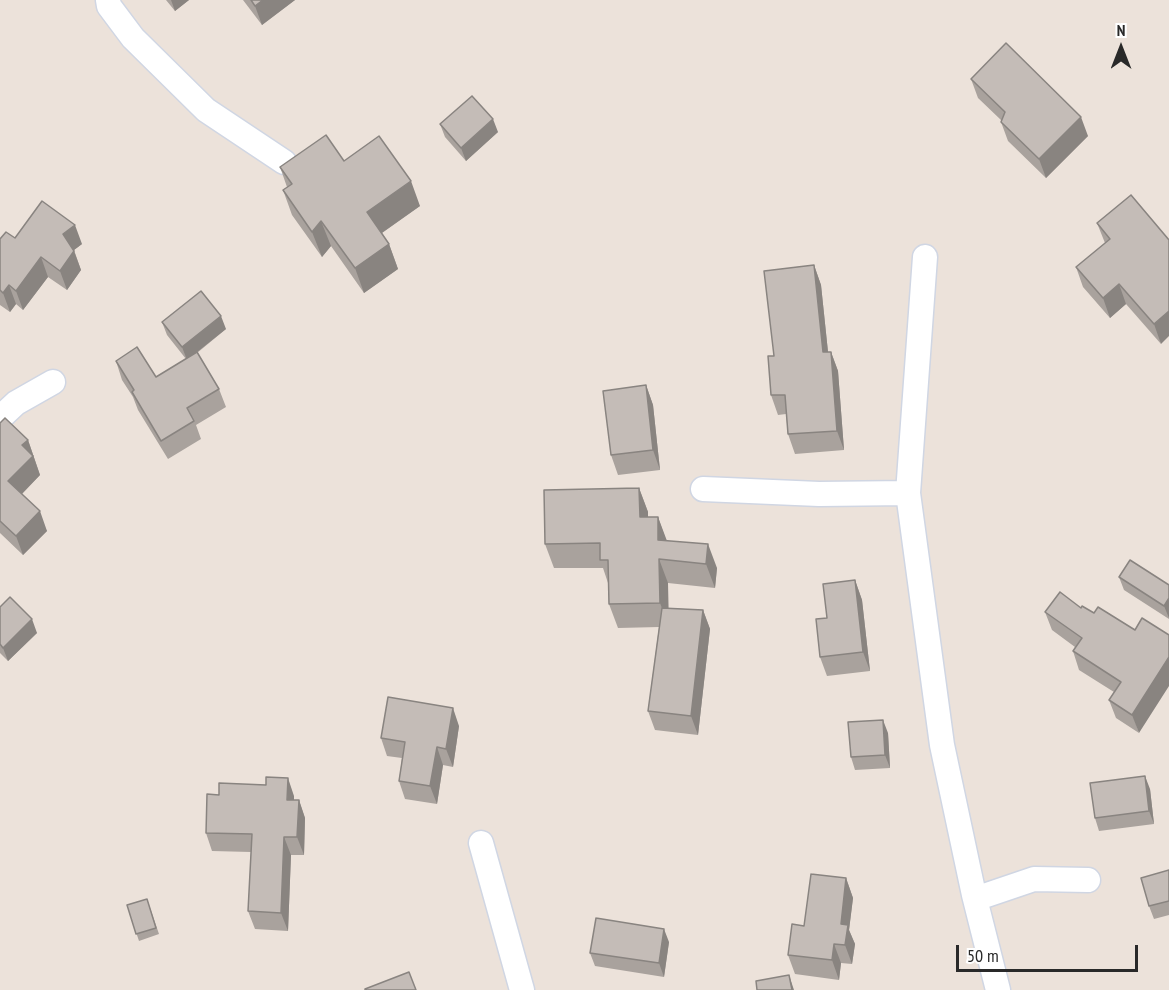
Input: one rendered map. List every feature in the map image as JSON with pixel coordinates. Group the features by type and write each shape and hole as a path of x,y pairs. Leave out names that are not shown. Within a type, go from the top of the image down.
{"street":[{"path":"108,0 133,38 206,110 284,162"},
{"path":"925,256 908,493 942,745 975,899 998,990"},
{"path":"0,418 16,403 53,382"},
{"path":"703,489 819,494 908,493"},
{"path":"482,843 522,990"},
{"path":"975,899 1034,879 1088,879"}],"building":[{"path":"251,0 263,0 255,6"},
{"path":"1006,43 1081,117 1039,159 1001,122 1005,112 971,79"},
{"path":"472,96 493,119 461,148 440,124"},
{"path":"326,135 344,161 379,136 411,181 367,212 389,244 355,268 321,221 312,232 283,190 292,184 280,167"},
{"path":"1131,195 1169,240 1169,311 1154,324 1119,284 1103,298 1076,267 1110,239 1097,223"},
{"path":"42,201 75,225 63,234 74,251 60,271 41,257 16,291 9,285 3,293 0,290 0,239 6,232 15,238"},
{"path":"814,265 823,352 831,352 837,431 788,434 785,395 771,395 768,356 774,356 764,271"},
{"path":"201,291 221,316 182,347 162,322"},
{"path":"137,347 156,377 197,352 219,389 187,408 194,421 161,441 116,361"},
{"path":"646,385 653,450 611,455 603,391"},
{"path":"5,418 28,440 22,445 33,456 8,481 40,511 16,536 0,521 0,423"},
{"path":"639,488 640,517 658,517 658,540 708,544 706,564 659,559 660,603 609,604 608,560 600,560 600,543 545,544 544,490"},
{"path":"1130,560 1169,585 1169,598 1164,606 1119,577"},
{"path":"855,580 863,652 820,657 816,619 827,618 823,584"},
{"path":"1060,592 1081,608 1082,606 1094,613 1098,607 1135,630 1142,618 1169,635 1169,657 1132,715 1109,700 1121,682 1073,651 1082,638 1045,612"},
{"path":"10,597 32,619 3,648 0,644 0,607"},
{"path":"662,608 703,610 691,716 648,711"},
{"path":"388,697 453,708 446,749 437,747 430,786 399,781 405,742 381,738"},
{"path":"883,720 885,755 851,757 848,722"},
{"path":"1145,776 1149,811 1095,818 1090,783"},
{"path":"266,777 288,778 287,800 299,800 297,837 284,837 281,913 248,911 252,834 206,833 207,794 219,795 219,783 266,785"},
{"path":"1169,870 1169,901 1149,906 1141,878"},
{"path":"811,874 846,878 841,924 848,925 845,945 834,944 832,960 788,955 792,924 804,926"},
{"path":"147,899 156,928 136,934 127,905"},
{"path":"596,918 664,929 659,963 590,953"},
{"path":"409,972 416,990 365,990 365,989"},
{"path":"789,975 792,990 757,990 756,981"}]}
